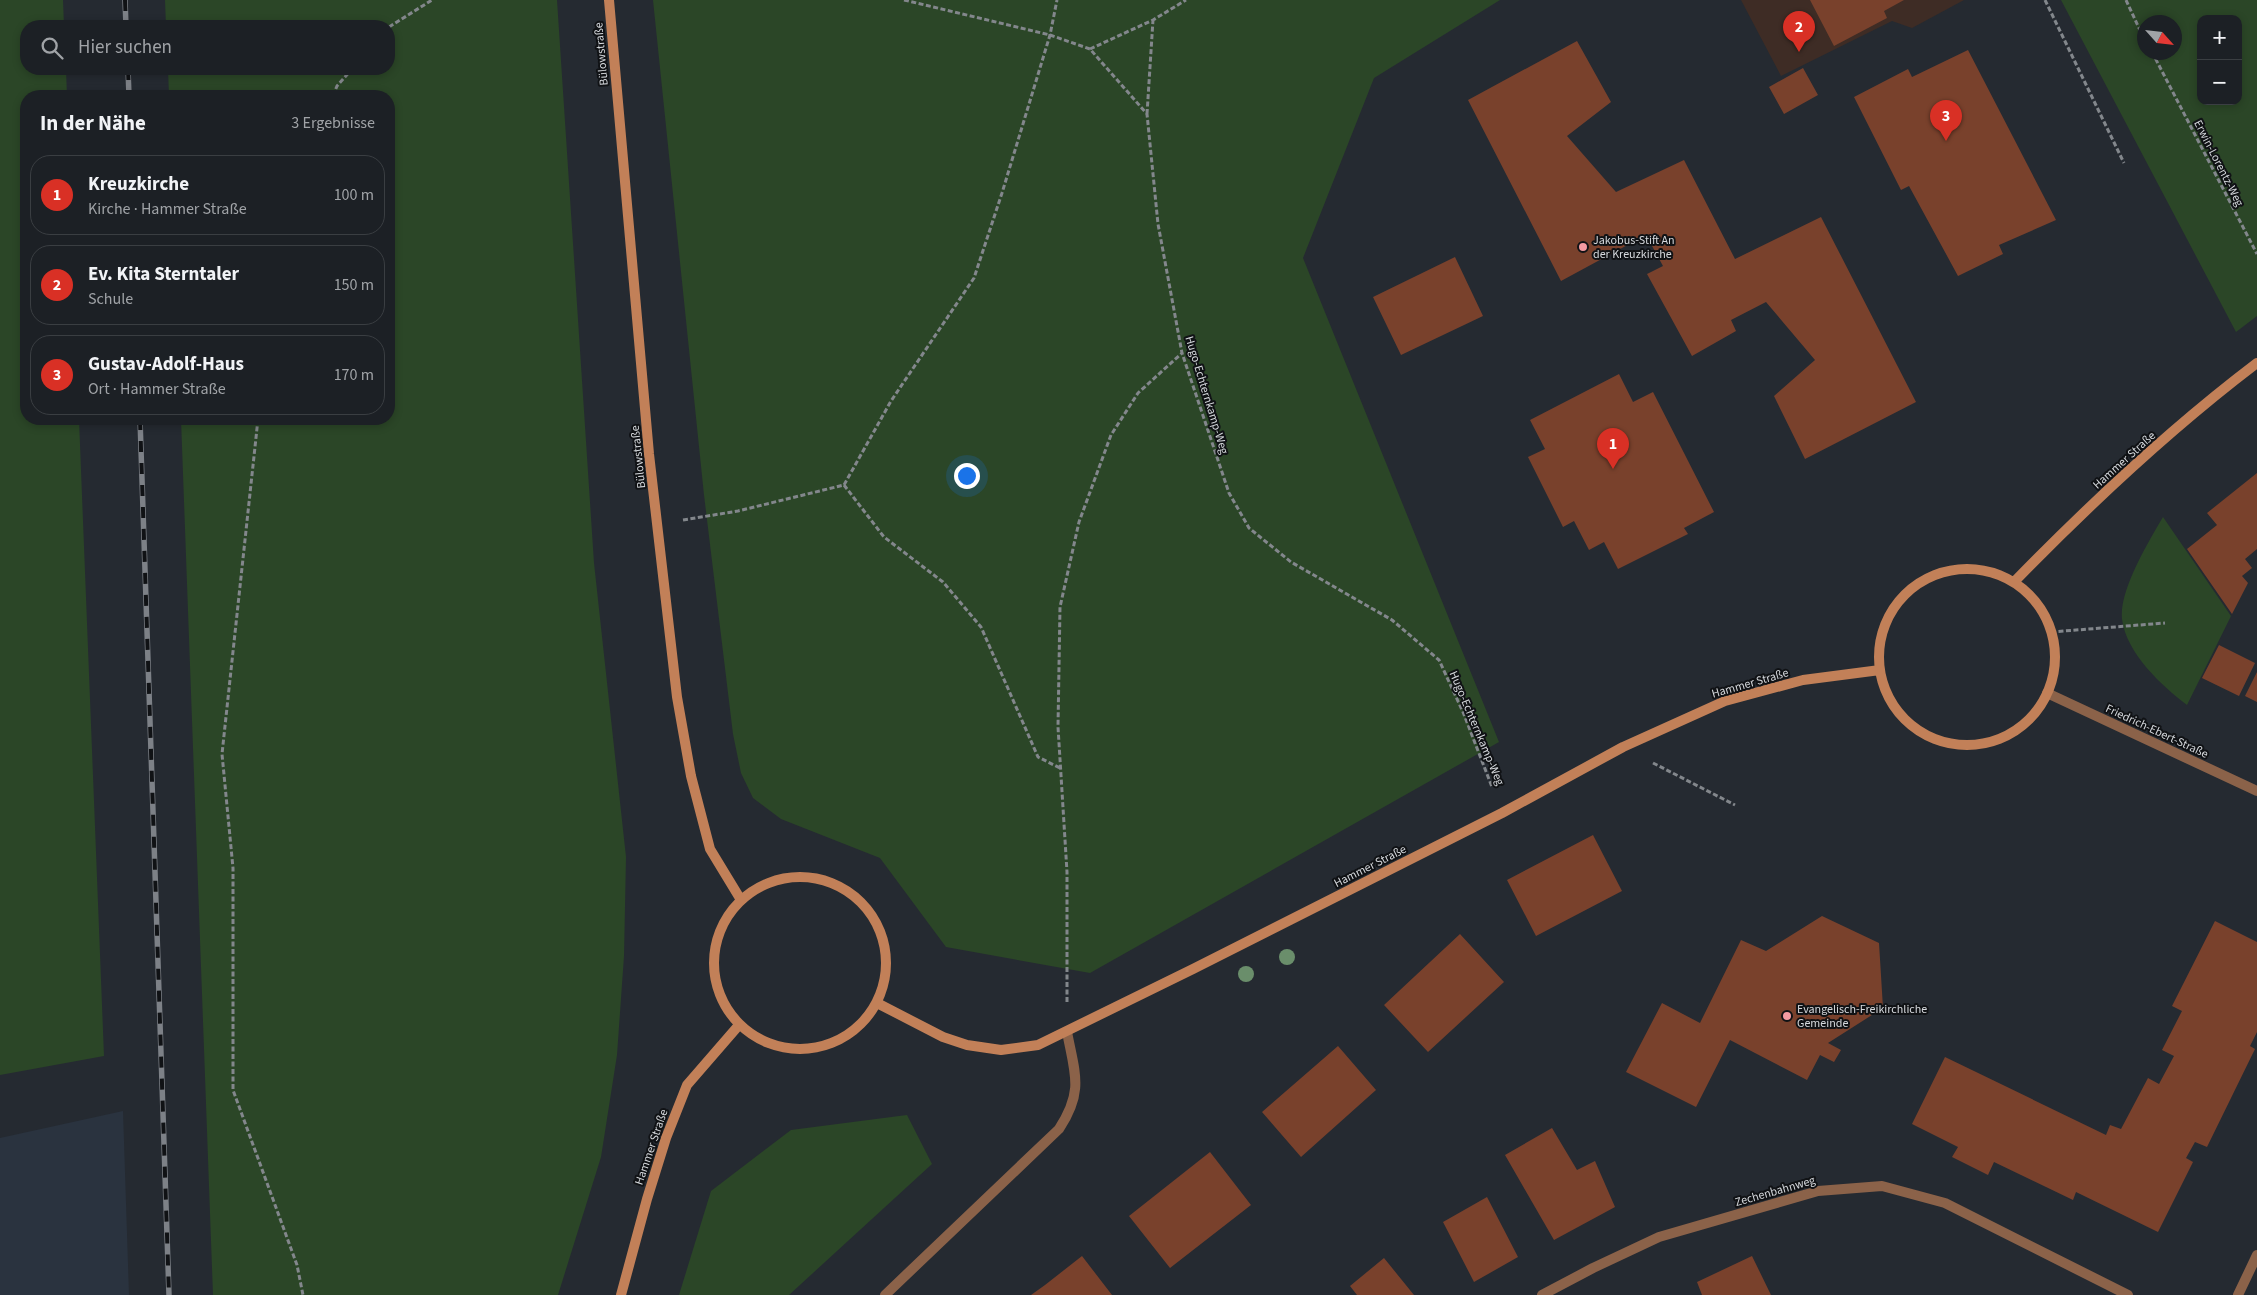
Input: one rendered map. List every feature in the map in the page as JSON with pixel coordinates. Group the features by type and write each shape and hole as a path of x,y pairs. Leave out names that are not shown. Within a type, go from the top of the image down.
{"main road":[{"name":"Bülowstraße","path":"609,0 657,524 677,697 690,776 710,849 741,900"},
{"name":"Hammer Straße","path":"2014,582 2065,530 2146,456 2257,363"},
{"path":"1972,569 1994,573 2014,582 2030,596 2042,612 2051,632 2055,652 2053,673 2046,693 2033,714 2015,731 1992,741 1967,745 1942,742 1919,731 1900,715 1891,701 1880,670 1879,647 1884,626 1894,606 1922,581 1949,570 1972,569"},
{"name":"Hammer Straße","path":"877,1003 943,1037 967,1045 1000,1050 1038,1045 1502,813 1623,748 1725,700 1803,680 1880,670"},
{"path":"801,876 823,879 843,887 861,901 875,918 883,938 887,960 885,982 877,1003 863,1022 845,1037 824,1046 801,1050 778,1047 757,1038 739,1024 725,1006 716,984 713,962 717,939 726,918 741,900 758,886 779,878 801,876"},
{"name":"Hammer Straße","path":"621,1295 647,1198 666,1138 687,1085 739,1024"}],"street":[{"name":"Friedrich-Ebert-Straße","path":"2046,693 2257,791"},
{"path":"885,1295 1059,1128 1071,1110 1076,1095 1067,1032"},
{"name":"Zechenbahnweg","path":"1542,1295 1593,1268 1659,1237 1818,1191 1882,1186 1945,1203 2128,1295"},
{"path":"2238,1295 2257,1255"}],"path":[{"path":"395,23 432,0"},
{"path":"904,0 1050,35 1090,48 1147,114"},
{"path":"657,524 738,511 844,485 891,401 974,278 1050,35 1057,0"},
{"path":"1090,48 1153,20 1186,0"},
{"path":"2045,0 2124,163"},
{"path":"2126,0 2137,24"},
{"name":"Hugo-Echternkamp-Weg","path":"1153,20 1147,114 1158,224 1182,353 1229,493 1249,528 1291,562 1392,620 1438,660 1464,712 1502,813"},
{"name":"Erwin-Lorentz-Weg","path":"2156,60 2257,254"},
{"path":"335,90 347,75"},
{"path":"1067,1032 1066,872 1060,768 1058,671 1060,607 1079,522 1111,435 1138,393 1182,353"},
{"path":"257,425 222,754 233,868 233,1090 297,1265 303,1295"},
{"path":"844,485 884,537 943,582 981,627 1038,758 1060,768"},
{"path":"2051,632 2165,623"},
{"path":"1623,748 1735,805"}],"shaded area":[{"path":"1741,0 1964,0 1912,28 1892,21 1781,76"},
{"path":"123,1111 129,1295 0,1295 0,1138"}],"green space":[{"path":"0,0 63,0 64,20 20,20 20,75 66,75 67,90 20,90 20,425 79,425 104,1056 0,1075"},
{"path":"165,0 557,0 594,563 626,857 624,956 617,1055 601,1157 558,1295 213,1295 181,425 395,425 395,90 169,90 168,75 395,75 395,20 166,20"},
{"path":"653,0 1500,0 1374,78 1303,258 1499,742 1090,973 946,947 880,858 781,819 753,798 741,773 733,734 704,495"},
{"path":"2061,0 2257,0 2257,316 2236,332"},
{"path":"2163,517 2231,616 2187,705 2147,668 2130,644 2122,619 2122,607 2130,580"},
{"path":"907,1115 932,1164 789,1295 679,1295 711,1191 791,1130"}],"building":[{"path":"1810,0 1904,0 1884,11 1887,18 1834,46"},
{"name":"Jakobus-Stift An der Kreuzkirche","path":"1577,41 1611,102 1567,136 1616,192 1684,160 1735,259 1821,217 1916,402 1805,459 1774,396 1815,360 1766,302 1731,320 1736,331 1692,356 1647,274 1663,266 1646,235 1561,281 1468,100"},
{"path":"1968,50 2056,220 1999,245 2003,254 1958,276 1909,186 1901,190 1854,97 1908,69 1912,77"},
{"path":"1803,68 1818,95 1784,114 1769,87"},
{"path":"1455,257 1483,316 1401,355 1373,297"},
{"path":"1619,374 1633,402 1653,392 1714,512 1684,528 1688,534 1618,569 1604,542 1589,550 1574,521 1563,527 1528,457 1545,449 1530,420"},
{"path":"2257,473 2257,549 2245,559 2252,568 2242,576 2248,583 2232,614 2187,549 2217,525 2207,513"},
{"path":"2219,645 2255,663 2239,696 2202,678"},
{"path":"2257,672 2257,702 2245,696"},
{"path":"1593,835 1622,891 1536,936 1507,880"},
{"name":"Evangelisch-Freikirchliche Gemeinde","path":"1822,916 1879,943 1883,1008 1828,1043 1841,1050 1834,1062 1820,1055 1807,1080 1730,1040 1696,1107 1626,1072 1662,1003 1700,1023 1741,940 1766,951"},
{"path":"2215,921 2257,942 2257,1032 2250,1046 2255,1049 2207,1147 2195,1142 2186,1158 2193,1162 2158,1232 2076,1192 2073,1200 1994,1162 1988,1175 1952,1157 1958,1147 1912,1124 1945,1057 2106,1135 2110,1125 2121,1129 2148,1078 2159,1084 2174,1056 2162,1050 2182,1011 2172,1006"},
{"path":"1460,934 1504,982 1428,1052 1384,1005"},
{"path":"1338,1046 1376,1090 1301,1157 1262,1112"},
{"path":"1552,1128 1577,1170 1595,1161 1615,1207 1554,1240 1505,1155"},
{"path":"1210,1152 1251,1205 1170,1268 1129,1216"},
{"path":"1487,1197 1518,1257 1474,1282 1443,1222"},
{"path":"1082,1256 1112,1295 1031,1295 1045,1285"},
{"path":"1752,1256 1771,1295 1702,1295 1697,1282"},
{"path":"1384,1258 1414,1295 1357,1295 1350,1286"}],"railway":[{"path":"125,0 126,20"},
{"path":"128,75 129,90"},
{"path":"140,425 169,1295"}],"place":[{"name":"Ev. Kita Sterntaler","path":"1799,52"},
{"name":"Gustav-Adolf-Haus","path":"1946,141"},
{"name":"Jakobus-Stift An der Kreuzkirche","path":"1583,247"},
{"name":"Kreuzkirche","path":"1613,469"},
{"name":"Evangelisch-Freikirchliche Gemeinde","path":"1787,1016"}]}
